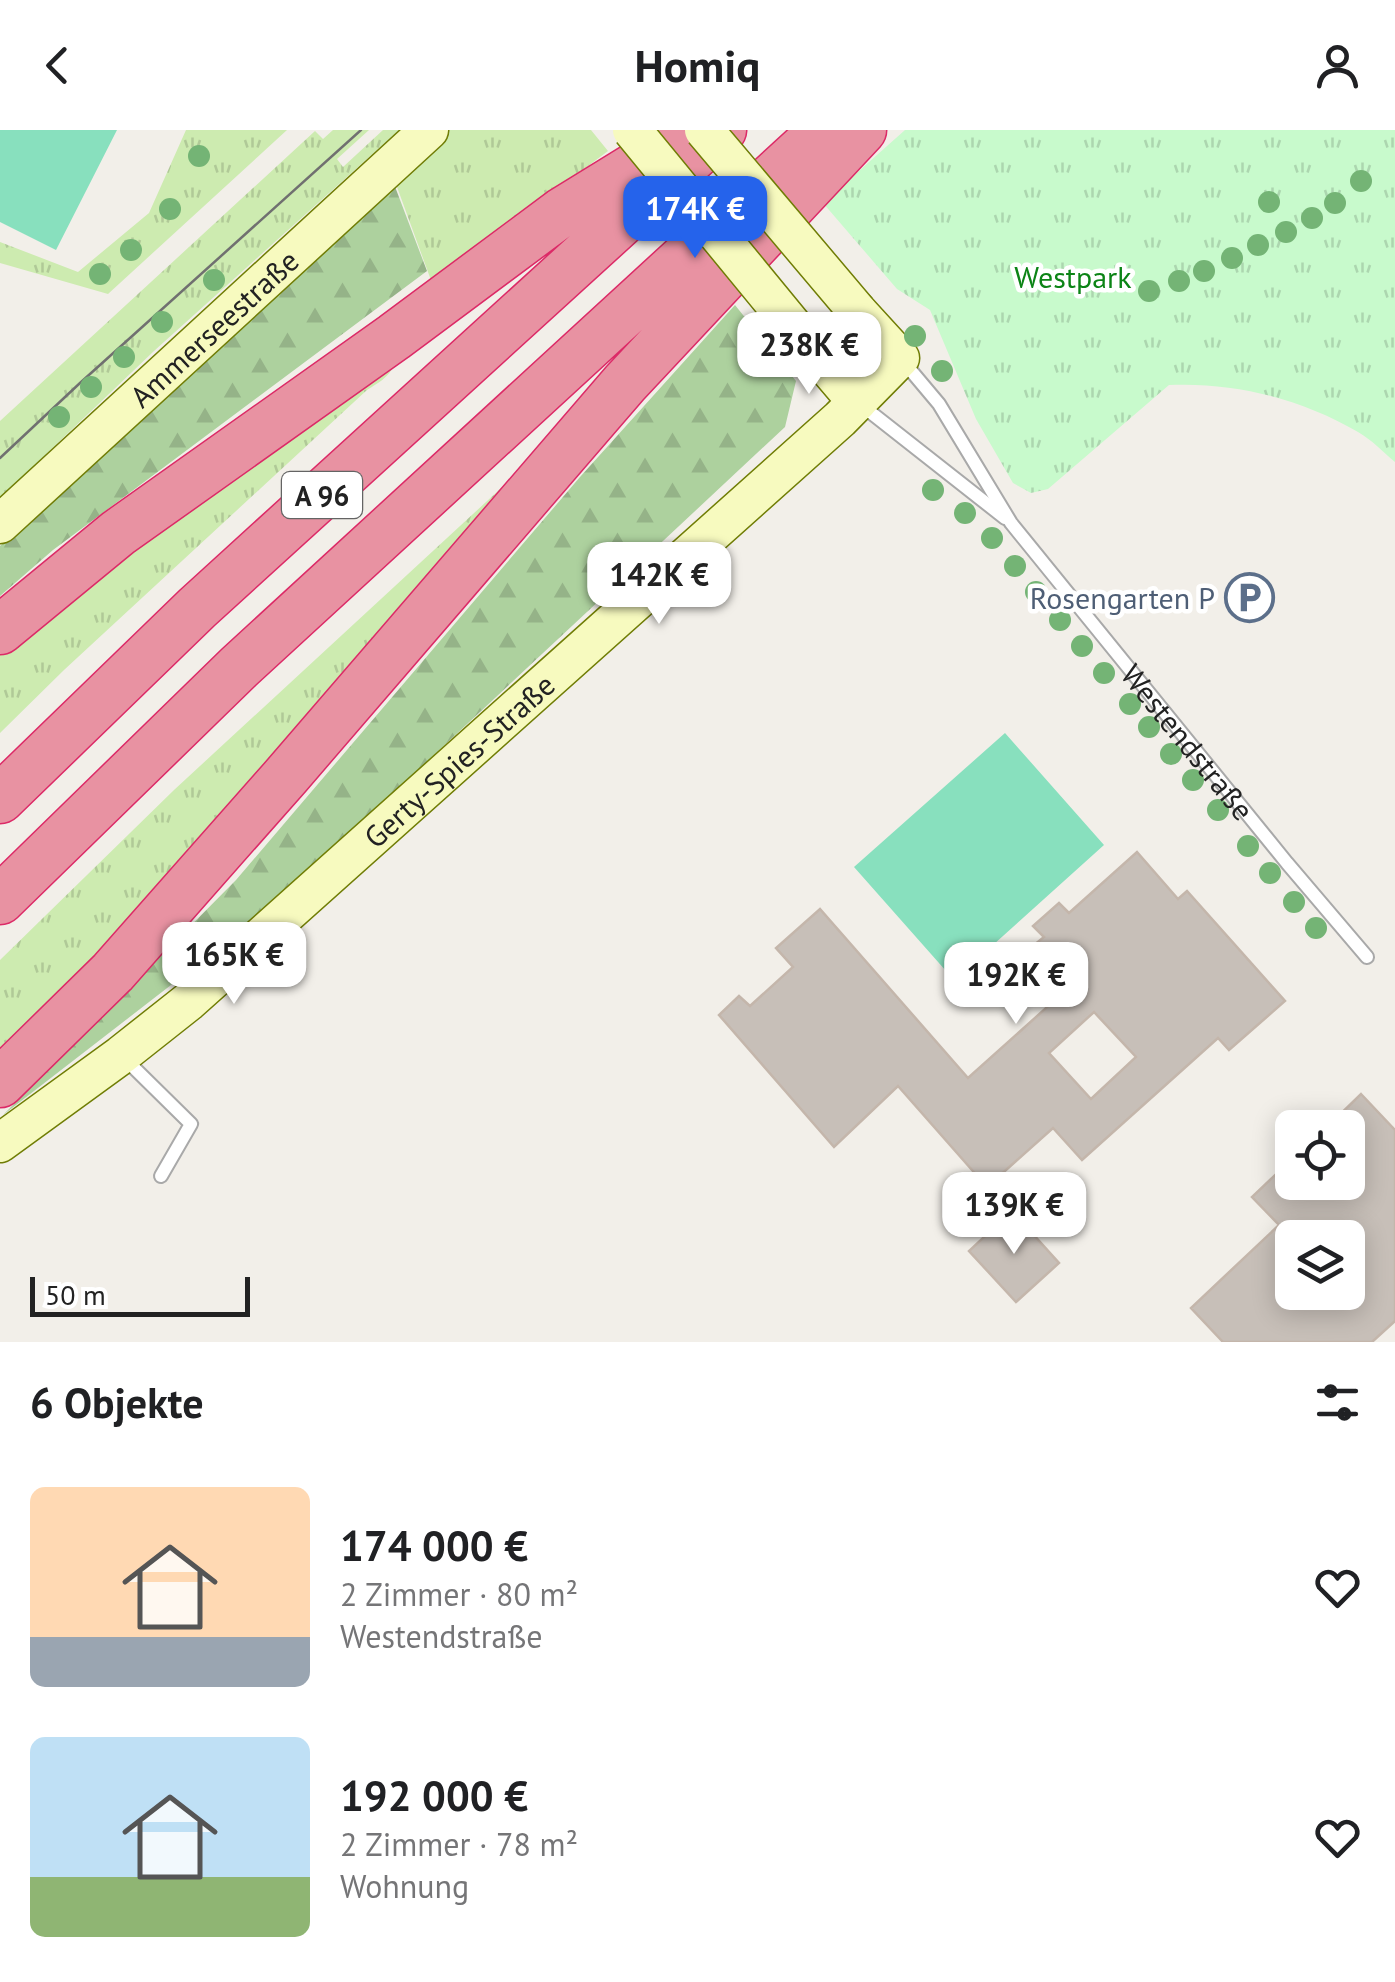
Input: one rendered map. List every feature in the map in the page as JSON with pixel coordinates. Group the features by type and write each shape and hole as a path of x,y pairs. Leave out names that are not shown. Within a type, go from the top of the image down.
{"highway":[{"path":"0,630 118,533 562,212 694,130"},
{"name":"A 96","path":"0,799 197,608 722,130"},
{"name":"A 96","path":"0,900 239,667 824,130"},
{"path":"0,1083 113,972 624,383 862,130"}],"main road":[{"name":"Ammerseestraße","path":"0,524 428,130"},
{"name":"Westendstraße","path":"632,130 857,402"},
{"name":"Westendstraße","path":"704,130 900,358"},
{"name":"Gerty-Spies-Straße","path":"0,1144 188,1002 857,402 900,358"}],"lane":[{"name":"Westendstraße","path":"900,358 939,404 1011,523 1286,863 1367,956"},
{"name":"Westendstraße","path":"857,402 1011,523"},
{"path":"121,1055 191,1124 162,1176"}],"green space":[{"path":"0,130 117,130 56,250 0,222"},
{"path":"186,130 287,130 108,294 0,263 0,242 78,272 149,213"},
{"path":"333,130 369,130 337,159 343,167 383,130 399,130 154,351 0,498 0,421 315,131 323,139"},
{"path":"445,130 591,130 608,151 432,283 393,176"},
{"name":"Westpark","path":"905,130 1395,130 1395,462 1358,432 1291,402 1218,386 1169,385 1048,489 1031,493 1013,483 976,419 930,310 897,289 823,203"},
{"path":"394,184 427,271 53,550 0,596 0,546"},
{"path":"735,305 796,381 785,427 268,910 3,1115 236,880 580,477"},
{"path":"393,366 386,377 367,390 0,733 0,650 74,591"},
{"path":"525,466 135,922 0,1060 0,960 174,790"},
{"path":"1005,733 1104,845 954,980 854,867"}],"building":[{"path":"1137,852 1178,899 1187,891 1285,1001 1229,1050 1218,1038 1082,1160 1053,1128 987,1187 898,1086 834,1147 719,1015 739,996 750,1006 793,967 776,948 820,909 968,1078 1065,991 1028,950 1044,937 1033,926 1059,903 1069,913","holes":["1094,1012 1136,1057 1091,1099 1049,1053"]},
{"path":"1361,1094 1395,1130 1395,1321 1372,1342 1223,1342 1191,1308 1275,1229 1275,1310 1365,1310 1365,1220 1275,1221 1252,1197 1275,1175 1275,1200 1365,1200 1365,1110 1345,1110"},
{"path":"1012,1211 1059,1263 1016,1302 969,1251"}],"tram line":[{"path":"0,458 361,130"}],"place":[{"name":"Rosengarten P","path":"1250,597"}]}
